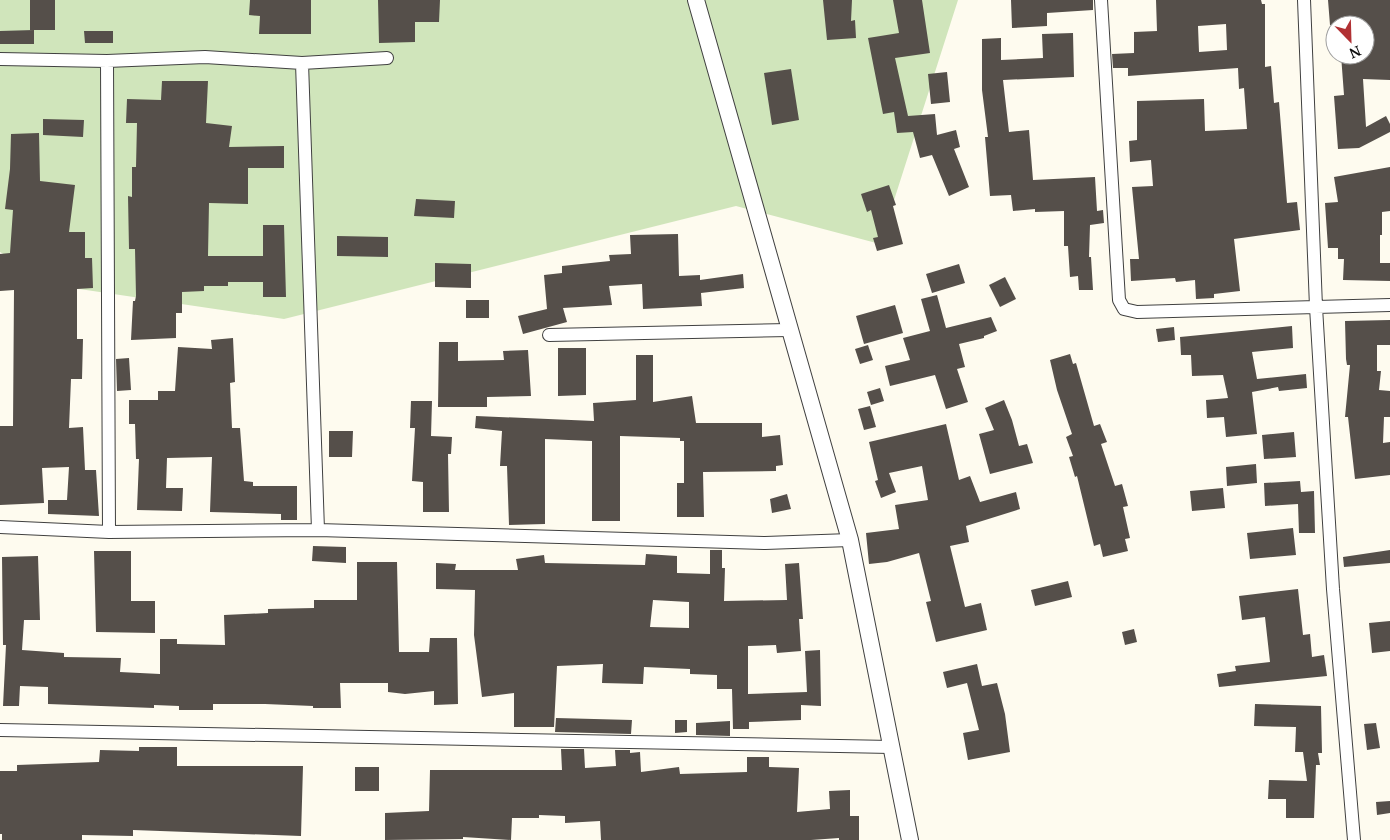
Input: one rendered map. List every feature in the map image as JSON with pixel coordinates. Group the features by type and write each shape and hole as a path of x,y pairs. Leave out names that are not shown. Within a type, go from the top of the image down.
{"street":[{"path":"696,0 850,540 910,840"},
{"path":"1101,0 1119,300 1124,310 1137,312 1390,305"},
{"path":"1304,0 1316,307 1333,589 1354,840"},
{"path":"0,59 107,61 205,58 302,63 387,58"},
{"path":"107,61 109,532"},
{"path":"302,63 318,530"},
{"path":"549,335 790,330"},
{"path":"0,527 109,532 318,530 765,542 850,540"},
{"path":"0,730 891,747"}],"green space":[{"path":"0,0 958,0 880,244 736,206 284,319 59,286 0,252"}],"building":[{"path":"30,0 55,0 55,30 30,30"},
{"path":"250,0 311,0 311,34 259,34 260,16 249,15"},
{"path":"378,0 440,0 439,22 415,22 415,42 379,43"},
{"path":"823,0 852,0 851,21 855,20 856,38 827,40"},
{"path":"893,0 922,0 930,53 895,58 908,116 935,114 937,135 956,130 960,147 954,149 969,187 949,196 932,155 920,158 913,132 897,133 894,112 883,114 868,38 899,33"},
{"path":"1011,0 1093,0 1093,10 1047,13 1047,26 1012,28"},
{"path":"1156,0 1261,0 1262,4 1265,4 1265,67 1271,66 1274,103 1279,102 1287,203 1297,202 1300,230 1234,239 1240,291 1214,294 1214,298 1196,299 1195,280 1176,282 1175,278 1131,281 1130,259 1139,259 1132,187 1153,186 1151,160 1130,162 1129,141 1137,140 1137,101 1204,99 1205,131 1247,129 1244,88 1239,89 1238,68 1128,76 1128,68 1113,68 1112,54 1134,53 1134,32 1157,31","holes":["1226,24 1227,50 1199,52 1198,26"]},
{"path":"1328,0 1390,0 1390,80 1363,79 1366,127 1386,116 1390,124 1390,132 1359,148 1338,149 1334,96 1344,95 1342,65 1375,65 1375,15 1329,15"},
{"path":"34,30 34,44 0,44 0,31"},
{"path":"84,31 113,31 113,43 85,43"},
{"path":"1073,33 1074,77 1003,80 1009,132 1029,130 1033,180 1095,177 1097,211 1103,210 1104,223 1090,225 1089,257 1091,257 1093,290 1079,290 1078,276 1070,277 1068,246 1064,246 1064,211 1035,212 1035,209 1013,211 1011,195 990,196 985,137 988,137 982,90 982,39 1001,38 1001,60 1043,58 1042,34"},
{"path":"791,69 799,120 772,125 764,73"},
{"path":"947,72 950,102 931,104 928,74"},
{"path":"162,81 208,81 206,123 232,126 229,147 284,146 284,168 248,168 248,204 209,203 208,256 263,256 263,225 284,225 286,297 263,297 263,282 228,282 228,286 204,286 204,291 182,292 182,313 176,313 176,338 131,340 133,301 135,301 136,296 135,249 129,249 128,196 132,197 132,167 136,167 137,123 126,123 127,99 161,100"},
{"path":"43,119 84,120 83,137 43,135"},
{"path":"39,133 40,181 75,185 69,232 85,232 85,258 92,258 93,288 77,289 77,339 83,339 82,379 71,379 69,428 83,427 85,470 96,470 99,516 48,514 48,500 67,500 69,467 42,468 44,503 0,505 0,426 13,426 14,290 0,291 0,254 10,253 13,210 5,209 10,169 11,134"},
{"path":"1390,167 1390,211 1382,212 1380,263 1390,263 1390,281 1343,280 1344,259 1338,259 1338,248 1328,248 1325,203 1338,202 1334,177"},
{"path":"889,185 896,205 893,206 903,244 877,251 873,238 878,237 871,210 867,212 861,194"},
{"path":"416,199 455,201 454,218 414,216"},
{"path":"678,234 679,276 700,275 700,280 743,274 744,288 701,293 702,306 643,309 642,284 609,286 612,305 563,308 567,322 523,334 518,316 547,309 544,275 562,273 562,266 610,261 609,255 631,254 630,235"},
{"path":"337,236 388,237 388,257 337,256"},
{"path":"435,263 471,264 471,288 435,287"},
{"path":"959,264 965,283 932,293 926,274"},
{"path":"1005,277 1016,299 1000,307 989,285"},
{"path":"937,295 946,328 991,317 997,331 984,336 984,338 959,344 965,367 957,369 968,402 946,409 935,375 890,386 885,366 910,360 903,338 930,331 921,299"},
{"path":"466,300 489,300 489,318 466,318"},
{"path":"895,305 903,333 864,344 856,316"},
{"path":"1390,320 1390,345 1377,345 1377,371 1381,371 1379,390 1390,391 1390,417 1384,417 1383,443 1390,442 1390,475 1355,479 1348,417 1345,417 1350,365 1347,365 1346,359 1345,321"},
{"path":"1292,326 1293,348 1252,352 1257,379 1306,374 1307,388 1279,391 1278,387 1252,392 1257,434 1226,437 1224,417 1207,418 1206,400 1228,398 1223,375 1192,376 1191,355 1181,355 1180,337"},
{"path":"1174,327 1175,340 1158,342 1156,329"},
{"path":"233,338 235,382 230,383 232,428 240,428 244,481 253,482 253,486 297,486 297,520 281,520 281,514 210,512 212,457 167,458 166,488 183,488 182,511 137,510 139,459 136,459 135,424 129,424 129,400 158,400 158,391 175,391 178,347 212,349 211,340"},
{"path":"439,342 458,342 458,361 504,360 503,351 528,350 531,396 487,397 487,407 438,407"},
{"path":"868,345 873,360 860,364 855,349"},
{"path":"558,348 586,348 586,395 558,396"},
{"path":"1070,354 1073,364 1076,363 1094,426 1100,424 1107,442 1101,444 1115,486 1122,484 1128,506 1123,507 1130,538 1125,539 1128,551 1103,557 1100,544 1094,546 1077,476 1075,477 1069,457 1073,456 1066,437 1072,434 1057,390 1050,360"},
{"path":"636,355 653,355 653,402 692,396 696,423 762,423 762,437 780,435 783,465 776,466 776,471 703,472 704,517 677,517 677,483 684,483 684,441 680,441 680,438 620,436 620,521 592,521 592,441 545,439 545,524 509,525 507,466 500,466 502,431 475,428 476,416 594,421 593,403 636,400"},
{"path":"129,358 131,390 117,391 116,359"},
{"path":"880,388 884,401 871,405 867,392"},
{"path":"1004,400 1019,446 1027,444 1033,463 990,474 979,434 994,430 985,408"},
{"path":"411,401 432,401 431,436 452,437 451,454 448,454 449,512 423,512 423,482 412,481 415,428 410,428"},
{"path":"870,406 876,427 864,430 858,409"},
{"path":"946,424 959,480 970,476 980,502 1016,492 1020,509 966,526 969,542 950,546 965,607 981,603 987,630 936,642 926,602 931,601 919,553 887,562 869,564 866,533 899,529 895,505 928,500 922,466 889,473 896,492 881,498 875,481 878,480 869,442"},
{"path":"329,431 353,431 352,457 329,457"},
{"path":"1294,432 1296,457 1264,459 1262,435"},
{"path":"1256,464 1257,483 1227,486 1226,467"},
{"path":"1300,481 1301,492 1314,491 1315,533 1299,533 1298,504 1265,506 1264,483"},
{"path":"1223,488 1225,508 1192,511 1190,491"},
{"path":"787,494 791,509 772,513 770,499"},
{"path":"1293,528 1296,555 1250,559 1247,533"},
{"path":"313,546 346,547 346,563 312,561"},
{"path":"710,550 722,550 722,568 725,568 724,601 787,600 785,564 799,563 803,619 799,619 801,651 777,653 776,645 748,646 748,694 807,692 805,651 820,650 821,706 801,705 801,720 749,722 749,729 733,729 732,689 717,689 717,675 690,674 690,669 644,667 643,684 602,683 603,664 557,666 554,727 514,727 514,693 482,697 474,635 475,590 436,589 436,563 456,564 455,570 518,570 516,559 544,555 545,563 645,565 646,554 677,556 677,573 710,574","holes":["653,600 689,602 689,628 650,627"]},
{"path":"1390,550 1390,563 1344,567 1343,557"},
{"path":"94,551 131,551 131,601 155,601 155,633 96,632"},
{"path":"38,556 40,620 24,620 22,650 64,653 64,657 121,658 120,672 160,674 160,639 177,639 177,644 225,645 224,615 268,613 268,609 314,608 314,600 357,600 357,562 397,562 399,652 429,652 430,638 457,638 458,704 434,705 434,691 405,694 388,692 388,683 340,683 341,708 265,704 213,704 213,710 179,710 179,706 154,705 154,708 48,704 48,687 20,686 19,706 3,706 6,645 3,645 2,557"},
{"path":"1068,581 1072,597 1035,606 1031,590"},
{"path":"1298,589 1303,635 1310,634 1312,657 1324,655 1327,676 1219,687 1217,674 1236,671 1235,666 1270,662 1265,617 1242,620 1239,596"},
{"path":"1390,621 1390,651 1372,653 1369,623"},
{"path":"1134,629 1137,642 1125,645 1122,632"},
{"path":"977,664 982,686 997,683 1005,714 1010,752 968,760 963,733 979,730 967,683 947,688 943,672"},
{"path":"1255,704 1321,706 1322,753 1318,753 1320,765 1316,765 1314,818 1286,818 1286,799 1268,799 1269,780 1307,781 1303,752 1295,752 1296,727 1254,726"},
{"path":"556,718 632,720 631,734 555,732"},
{"path":"675,720 687,720 687,732 675,733"},
{"path":"730,721 730,736 696,735 696,723"},
{"path":"1376,723 1380,748 1367,750 1364,724"},
{"path":"139,747 177,747 177,766 303,766 301,836 133,830 133,836 82,835 82,840 2,840 2,834 0,834 0,771 17,771 17,765 99,762 100,750 139,751"},
{"path":"561,749 584,749 585,768 616,766 615,750 630,750 630,753 640,752 641,772 679,767 680,774 747,772 747,757 769,757 769,767 799,768 797,812 830,809 829,791 850,790 850,816 859,816 859,840 839,840 839,838 811,840 601,840 600,821 565,823 565,816 539,815 539,818 512,818 511,840 463,837 463,839 385,840 385,813 429,811 430,770 562,770"},
{"path":"355,767 379,767 379,791 355,791"},
{"path":"1390,801 1390,813 1377,815 1376,802"}]}
